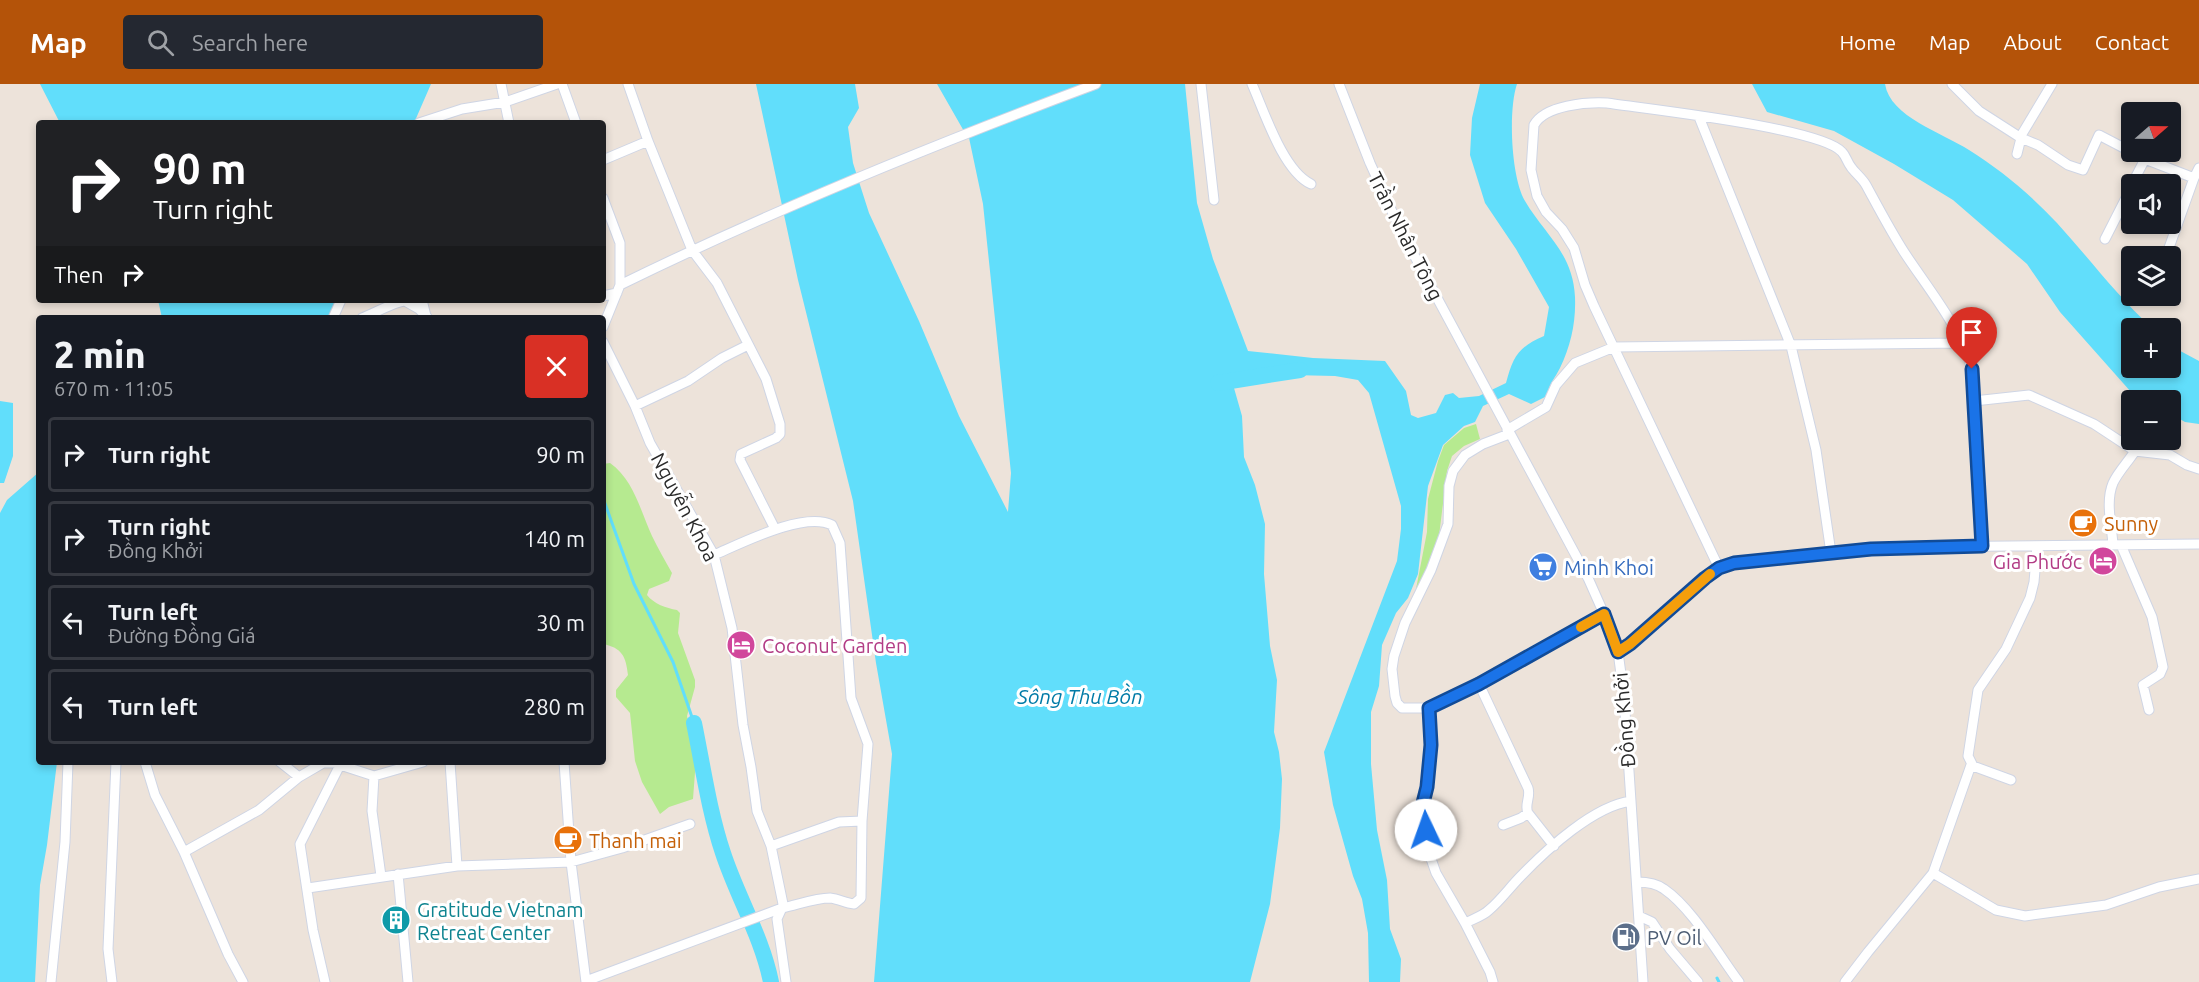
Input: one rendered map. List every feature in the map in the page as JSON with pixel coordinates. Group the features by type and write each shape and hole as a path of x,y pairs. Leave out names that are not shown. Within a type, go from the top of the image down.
{"street":[{"path":"501,84 508,120"},
{"path":"428,120 462,109 505,102 557,84"},
{"path":"562,84 575,120"},
{"path":"628,84 648,141 692,250 717,283 766,379 781,430 776,438 741,454 740,460 775,529"},
{"path":"606,295 692,250 966,133 1096,84"},
{"path":"1201,84 1214,200"},
{"path":"1252,84 1284,156 1305,181 1311,183"},
{"name":"Trần Nhân Tông","path":"1339,84 1370,163 1400,229 1499,414"},
{"path":"1952,84 1979,111 2023,134 2068,165 2083,170 2099,135 2121,146"},
{"path":"2017,154 2023,134 2052,84"},
{"path":"1719,568 1585,285 1574,248 1562,229 1546,212 1537,196 1531,170 1534,124 1537,119 1551,112 1588,102 1699,117 1778,129 1832,144 1842,152 1851,168 1865,183 1880,213 1963,343 1972,369 1982,546"},
{"path":"1699,117 1791,346 1816,450 1831,553"},
{"path":"606,159 648,141"},
{"path":"2153,162 2193,177"},
{"path":"2169,246 2193,177 2199,168"},
{"path":"606,206 620,243 619,289 606,320"},
{"path":"2105,239 2121,207"},
{"path":"371,315 396,303"},
{"path":"411,303 424,315"},
{"path":"1604,614 1479,684 1429,708 1402,708 1397,703 1392,669 1394,656 1405,624 1431,570 1448,525 1449,486 1453,471 1465,455 1508,432 1546,407 1556,385 1575,363 1614,347 1963,343"},
{"path":"635,406 688,381 722,358 748,345"},
{"name":"Nguyễn Khoa","path":"606,348 635,406 650,443 714,555 732,628 756,811 771,846 782,896 783,904 777,919 786,982"},
{"path":"1974,401 2029,395 2094,424 2135,452 2170,455 2199,469"},
{"name":"Đồng Khởi","path":"1499,414 1576,553 1604,614 1618,652 1624,696 1643,982"},
{"path":"2135,452 2114,481 2110,505 2117,545 2152,617 2163,667 2160,674 2143,685 2149,710"},
{"path":"564,765 571,862 586,982 782,908 826,898 854,904 860,901 862,821 868,744 851,698 840,543 832,525 816,521 775,529 714,555"},
{"path":"1618,652 1719,568 1734,563 1913,547 2199,544"},
{"path":"1845,982 1882,933 1933,873 1971,765 1968,756 1978,690 2012,637 2030,598 2034,582 2037,546"},
{"path":"1479,684 1528,788 1530,794 1526,808 1528,813 1554,846"},
{"path":"1429,708 1431,745 1427,787 1422,807 1429,852 1436,873 1465,923 1493,982"},
{"path":"51,982 65,842 69,765"},
{"path":"112,982 108,949 116,765"},
{"path":"146,765 155,795 184,852 241,982"},
{"path":"284,765 299,777"},
{"path":"184,852 259,810 299,777 320,765"},
{"path":"325,982 300,844 340,765 374,776 412,765"},
{"path":"450,765 457,866"},
{"path":"1971,765 2011,780"},
{"path":"374,776 372,811 381,876"},
{"path":"1465,923 1488,911 1522,875 1595,813 1620,802 1631,801"},
{"path":"1503,825 1528,813"},
{"path":"771,846 826,825 862,821"},
{"path":"308,888 457,866 571,862 622,848 690,824"},
{"path":"1933,873 1996,910 2025,916 2106,905 2159,887 2199,879"},
{"path":"398,874 408,982"},
{"path":"1637,882 1650,882 1664,888 1678,901 1738,982"},
{"path":"1639,916 1652,922 1670,950 1698,982"}],"green space":[{"path":"1476,424 1480,439 1464,446 1452,456 1447,471 1438,544 1419,593 1416,589 1427,532 1428,499 1438,461 1444,445 1464,428"},
{"path":"610,463 618,470 631,487 652,536 672,573 669,581 649,589 647,595 657,603 680,613 678,633 695,680 687,716 696,759 693,799 669,807 660,814 642,782 635,761 630,713 616,697 616,690 628,675 626,663 619,651 606,645 606,464"}],"water":[{"path":"40,84 431,84 415,120 58,120"},
{"name":"Sông Thu Bồn","path":"756,84 855,84 859,108 848,127 853,163 869,213 919,321 959,416 1008,512 1011,473 983,204 968,133 965,133 937,84 1185,84 1197,203 1213,259 1248,351 1313,358 1385,361 1406,391 1411,415 1418,418 1436,413 1445,395 1453,393 1459,398 1479,396 1506,383 1511,366 1522,349 1544,336 1549,307 1516,249 1485,203 1470,155 1472,118 1480,84 1517,84 1512,110 1512,143 1520,190 1533,213 1564,256 1569,268 1575,297 1574,324 1567,351 1547,396 1531,404 1509,394 1483,406 1475,422 1464,426 1443,445 1428,486 1418,574 1408,598 1396,613 1382,645 1379,686 1371,712 1371,764 1377,830 1387,880 1390,929 1401,959 1400,982 1369,982 1368,933 1362,899 1353,876 1333,805 1324,752 1397,561 1401,506 1369,393 1358,380 1335,376 1291,375 1258,369 1247,372 1234,388 1242,416 1244,457 1255,485 1265,524 1264,574 1270,646 1277,680 1274,732 1282,779 1280,828 1270,904 1250,982 874,982 892,754 876,663 853,501 798,280"},
{"path":"1752,84 1885,84 1889,96 1907,115 1969,150 2026,193 2069,236 2121,296 2121,306 2130,306 2141,318 2121,318 2121,378 2181,378 2181,351 2199,361 2199,424 2181,420 2181,390 2129,390 2060,312 2027,264 1953,200 1834,131 1767,112"},
{"path":"159,303 336,303 330,315 161,315"},
{"path":"0,401 13,403 13,456 4,483 0,483"},
{"path":"36,475 36,765 57,765 40,885 35,982 0,982 0,513 7,500"}],"waterway":[{"path":"1218,383 1300,370"},
{"path":"606,506 634,584 673,662 694,723"},
{"path":"694,723 718,837 762,949 771,982"},
{"path":"1717,978 1719,982"}],"slow traffic":[{"path":"1581,627 1604,614 1618,652 1710,574"}],"place":[{"name":"Sunny","path":"2083,523"},
{"name":"Gia Phước","path":"2103,561"},
{"name":"Minh Khoi","path":"1543,567"},
{"name":"Coconut Garden","path":"741,645"},
{"name":"Thanh mai","path":"568,840"},
{"name":"Gratitude Vietnam Retreat Center","path":"396,920"},
{"name":"PV Oil","path":"1626,937"}],"route":[{"path":"1426,830 1422,807 1427,787 1431,745 1429,708 1479,684 1604,614 1618,652 1705,578 1719,568 1734,563 1871,549 1982,546 1972,369"}]}
